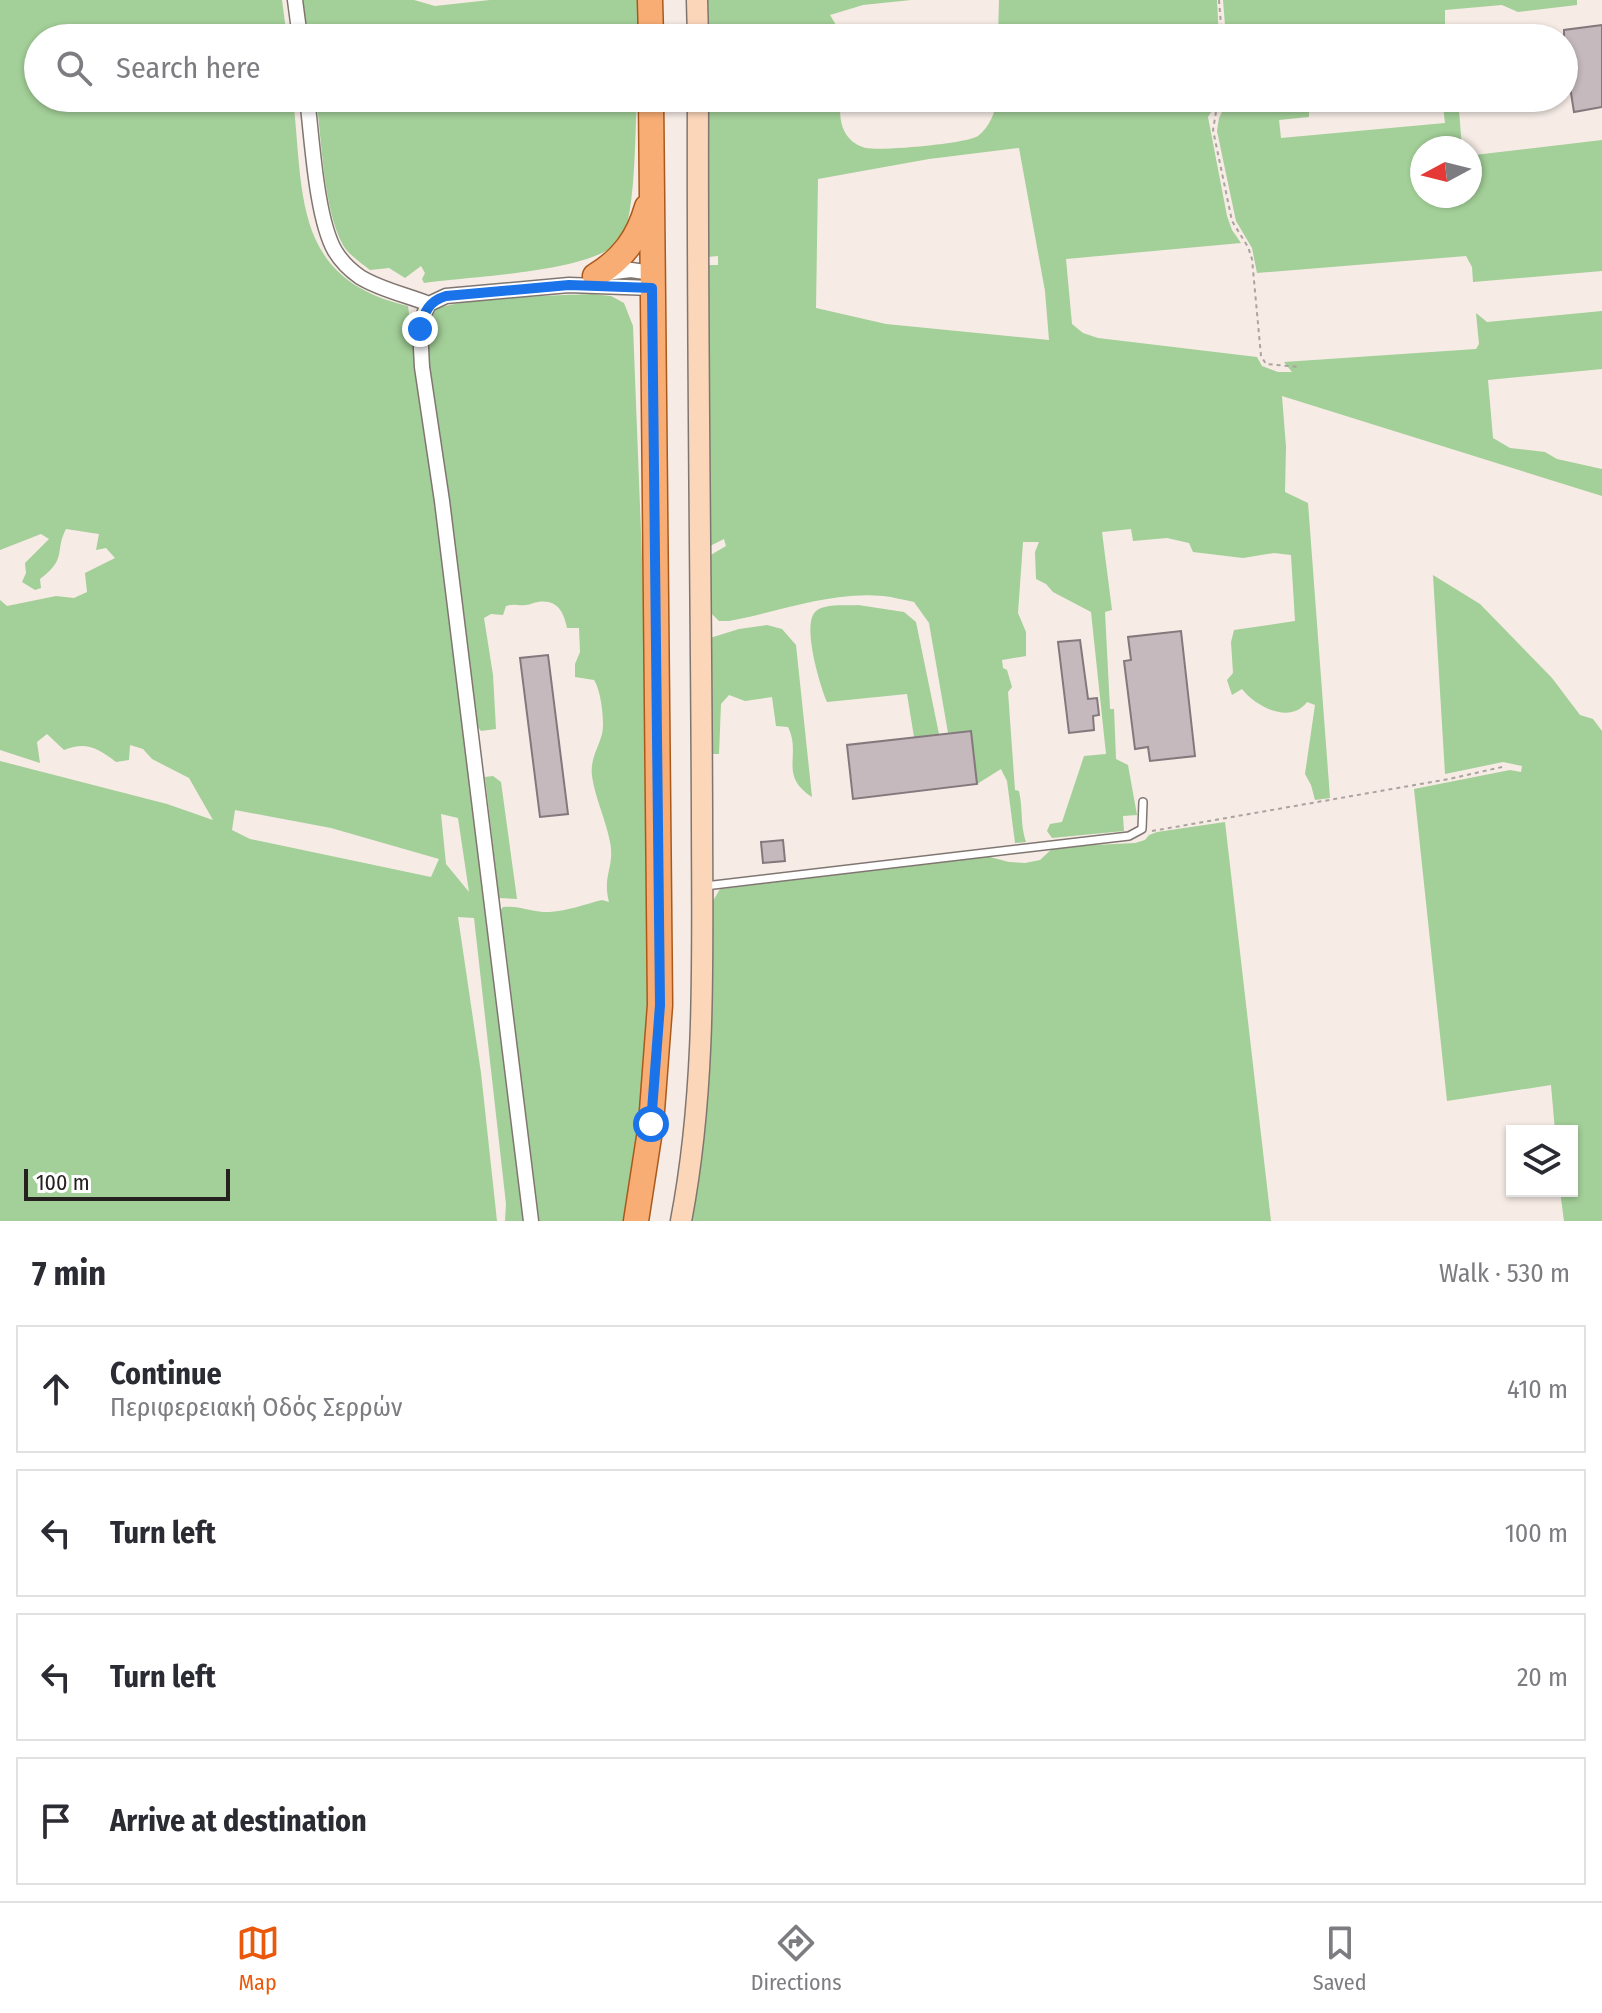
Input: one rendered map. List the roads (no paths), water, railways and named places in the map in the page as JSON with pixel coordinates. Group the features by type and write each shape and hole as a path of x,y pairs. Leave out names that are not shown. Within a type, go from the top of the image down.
{"main road":[{"path":"650,0 651,24"},
{"path":"636,1221 651,1124 660,1005 651,112"},
{"path":"595,276 620,259 629,246 637,234 651,193"}],"street":[{"path":"295,0 298,24"},
{"path":"697,0 698,24"},
{"path":"309,112 325,224 333,249 358,276 429,304"},
{"path":"681,1221 688,1185 703,1032 698,112"},
{"path":"569,285 595,276 631,270 652,280"},
{"path":"531,1221 444,517 422,367 420,329 429,304 446,296 652,280"}],"lane":[{"path":"703,886 1129,836 1139,833 1144,824 1143,802"}]}
